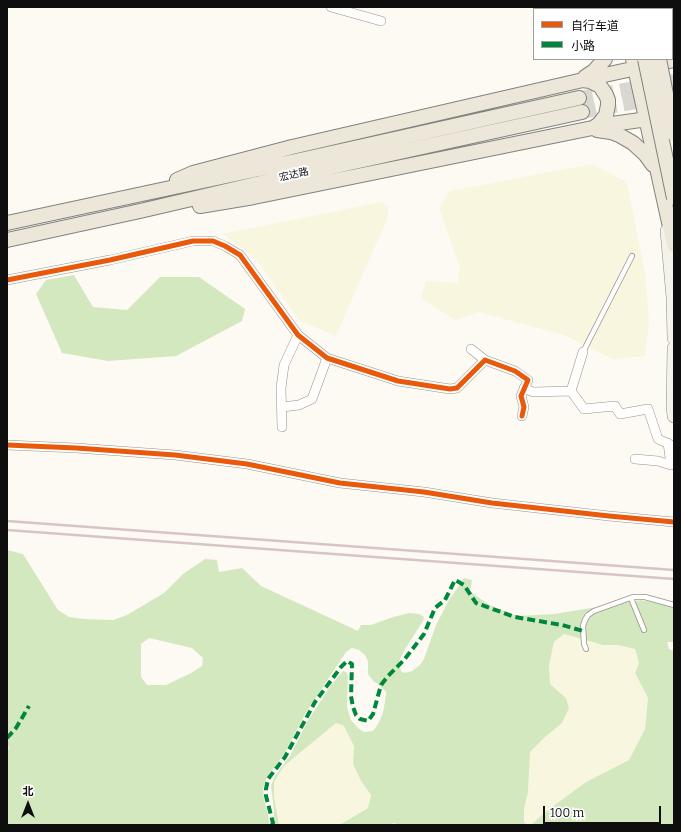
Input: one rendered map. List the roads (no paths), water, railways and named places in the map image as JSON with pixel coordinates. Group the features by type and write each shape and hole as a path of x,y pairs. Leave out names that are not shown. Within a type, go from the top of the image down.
{"main road":[{"path":"580,80 594,71 604,60"},
{"path":"659,60 674,134"},
{"path":"138,195 193,173 292,147 580,80 637,62 674,60"},
{"path":"637,62 646,119 658,174"},
{"path":"637,62 669,199 674,245"},
{"path":"580,80 595,83 603,90 608,100 608,110 603,120 595,127 588,129"},
{"name":"宏达路","path":"7,223 290,162 581,105 286,177 7,240"},
{"path":"140,211 193,208 588,129 674,115"},
{"path":"588,129 611,132 630,140 645,154 654,167 669,199"}],"street":[{"path":"331,7 381,21"},
{"path":"669,199 674,338"},
{"path":"7,280 110,260 193,241 213,241 226,246 240,255 298,334 327,358 398,381 450,389 458,388 484,360"},
{"path":"282,427 281,388 284,365 298,334"},
{"path":"674,348 674,416"},
{"path":"471,349 484,360 515,371 528,380 521,396 524,407 522,416"},
{"path":"571,391 583,352"},
{"path":"282,407 299,404 312,399 327,358"},
{"path":"524,388 532,392 571,391"},
{"path":"571,391 584,409 615,406 620,414 648,409 658,439 671,445 671,465 658,461 635,459"},
{"path":"7,445 175,455 247,464 340,483 424,492 585,514 674,522"}],"lane":[{"path":"583,352 632,256"},
{"path":"586,649 584,644 583,626 588,615 594,611 631,598 645,597 674,605"},
{"path":"631,598 644,630"}],"tunnel":[{"path":"579,98 674,81"},
{"path":"582,112 674,95"}],"railway":[{"path":"7,521 674,570"},
{"path":"7,530 674,579"}]}
